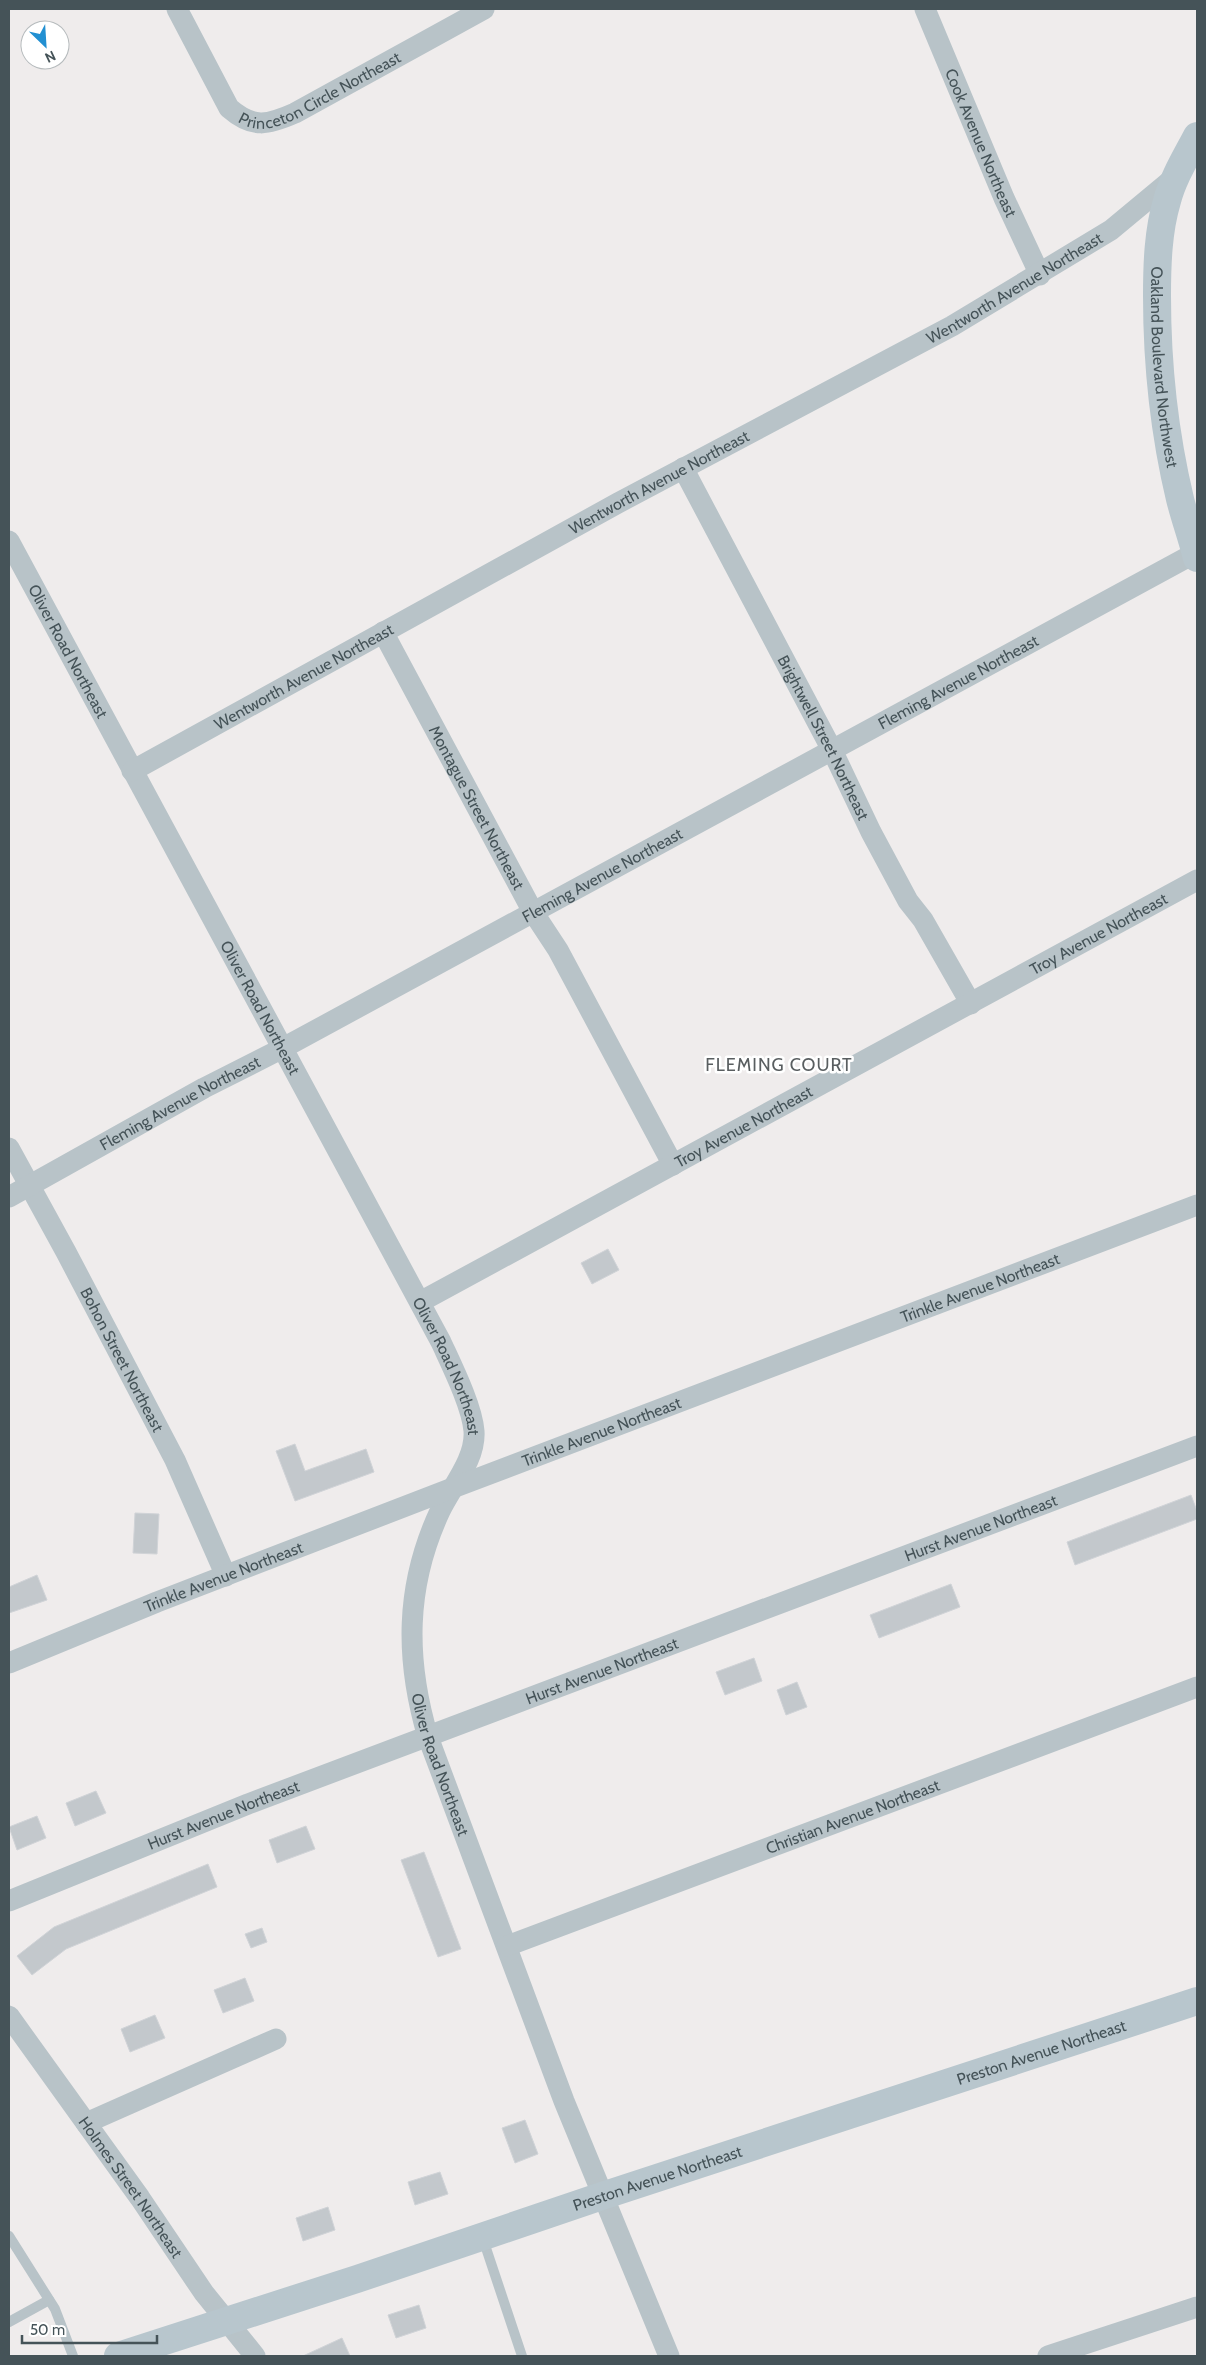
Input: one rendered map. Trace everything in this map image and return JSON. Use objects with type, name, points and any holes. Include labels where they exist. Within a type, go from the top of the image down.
[{"type":"street","name":"Princeton Circle Northeast","points":[[177,9],[229,108],[241,118],[253,123],[265,123],[296,113],[484,9]]},
{"type":"street","name":"Cook Avenue Northeast","points":[[924,9],[1004,198],[1040,275]]},
{"type":"street","name":"Oakland Boulevard Northwest","points":[[1196,143],[1176,176],[1166,202],[1162,223],[1157,277],[1157,348],[1160,386],[1171,456],[1180,500],[1197,554]]},
{"type":"street","name":"Wentworth Avenue Northeast","points":[[132,771],[683,468],[952,326],[1040,275],[1111,230],[1176,176]]},
{"type":"street","name":"Brightwell Street Northeast","points":[[683,468],[832,750],[871,832],[908,901],[923,920],[971,1004]]},
{"type":"street","name":"Oliver Road Northeast","points":[[9,541],[420,1302],[456,1375],[474,1431],[470,1455],[450,1490],[432,1530],[421,1565],[412,1611],[413,1670],[419,1707],[428,1737],[564,2101],[669,2356]]},
{"type":"street","name":"Fleming Avenue Northeast","points":[[9,1197],[204,1088],[283,1048],[1197,554]]},
{"type":"street","name":"Montague Street Northeast","points":[[384,632],[533,912],[558,950],[673,1165]]},
{"type":"street","name":"Troy Avenue Northeast","points":[[420,1302],[1197,880]]},
{"type":"street","name":"Bohon Street Northeast","points":[[9,1148],[175,1460],[226,1576]]},
{"type":"street","name":"Trinkle Avenue Northeast","points":[[9,1663],[226,1576],[1197,1205]]},
{"type":"street","name":"Hurst Avenue Northeast","points":[[9,1901],[248,1804],[1197,1446]]},
{"type":"street","name":"Christian Avenue Northeast","points":[[507,1946],[1197,1687]]},
{"type":"street","name":"Preston Avenue Northeast","points":[[118,2356],[357,2279],[602,2196],[1197,2001]]},
{"type":"street","name":"Holmes Street Northeast","points":[[9,2016],[204,2293],[255,2356]]},
{"type":"street","points":[[86,2123],[276,2039]]},
{"type":"street","points":[[1048,2356],[1197,2307]]},
{"type":"lane","points":[[9,2236],[50,2300],[73,2356]]},
{"type":"lane","points":[[482,2236],[522,2356]]},
{"type":"lane","points":[[9,2322],[50,2300]]},
{"type":"building","points":[[608,1249],[619,1270],[592,1284],[581,1263]]},
{"type":"building","points":[[295,1444],[305,1471],[366,1449],[374,1472],[295,1501],[276,1451]]},
{"type":"building","points":[[1191,1495],[1197,1511],[1197,1519],[1075,1565],[1067,1542]]},
{"type":"building","points":[[135,1513],[159,1514],[157,1554],[133,1553]]},
{"type":"building","points":[[37,1575],[47,1600],[9,1613],[9,1587]]},
{"type":"building","points":[[951,1584],[960,1607],[879,1638],[870,1615]]},
{"type":"building","points":[[754,1658],[762,1681],[725,1695],[716,1672]]},
{"type":"building","points":[[797,1682],[807,1707],[786,1715],[777,1690]]},
{"type":"building","points":[[96,1791],[106,1813],[75,1826],[66,1803]]},
{"type":"building","points":[[37,1816],[46,1838],[17,1850],[9,1827]]},
{"type":"building","points":[[306,1826],[315,1849],[277,1863],[269,1840]]},
{"type":"building","points":[[424,1852],[461,1949],[438,1957],[401,1860]]},
{"type":"building","points":[[208,1864],[217,1887],[66,1949],[32,1975],[17,1956],[54,1927]]},
{"type":"building","points":[[262,1928],[267,1942],[251,1948],[245,1934]]},
{"type":"building","points":[[245,1978],[254,2001],[223,2013],[214,1990]]},
{"type":"building","points":[[155,2015],[165,2038],[130,2052],[121,2029]]},
{"type":"building","points":[[525,2120],[538,2154],[515,2163],[502,2128]]},
{"type":"building","points":[[440,2172],[448,2194],[415,2205],[408,2182]]},
{"type":"building","points":[[328,2207],[335,2230],[303,2241],[296,2218]]},
{"type":"building","points":[[419,2305],[426,2328],[396,2338],[388,2315]]},
{"type":"building","points":[[342,2338],[350,2356],[303,2356]]},
{"type":"district","name":"FLEMING COURT","points":[[779,1065]]}]
